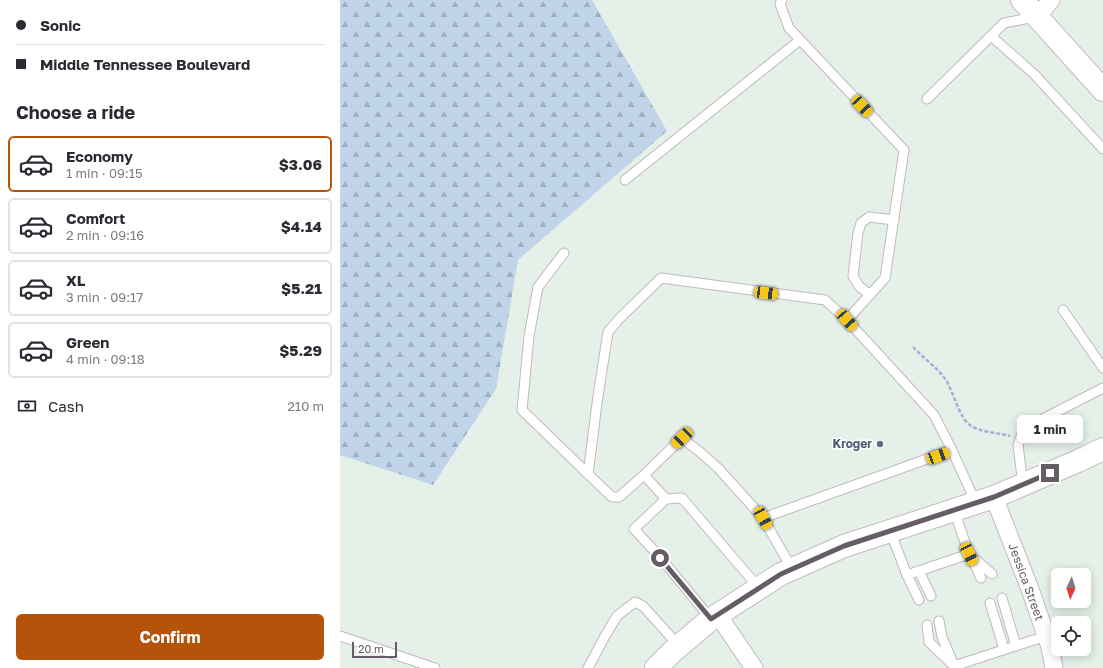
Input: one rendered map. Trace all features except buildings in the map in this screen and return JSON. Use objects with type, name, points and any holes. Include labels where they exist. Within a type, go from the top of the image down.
[{"type":"main road","points":[[1022,0],[1103,90]]},
{"type":"main road","points":[[656,668],[679,646],[715,617],[781,574],[844,546],[985,500],[1078,462],[1103,449]]},
{"type":"street","points":[[1037,17],[1050,0]]},
{"type":"street","name":"Jessica Street","points":[[985,500],[1030,589],[1050,647],[1054,668]]},
{"type":"street","points":[[715,617],[754,668]]},
{"type":"lane","points":[[782,0],[780,4],[789,28],[904,150],[885,278],[847,320]]},
{"type":"lane","points":[[927,99],[1004,23],[1037,17]]},
{"type":"lane","points":[[991,36],[1034,74],[1103,149]]},
{"type":"lane","points":[[625,180],[800,40]]},
{"type":"lane","points":[[870,295],[859,286],[853,276],[858,233],[861,223],[870,218],[894,220]]},
{"type":"lane","points":[[564,253],[538,287],[529,336],[522,410],[612,497],[619,497],[682,438],[719,469],[763,518],[792,569]]},
{"type":"lane","points":[[588,474],[608,332],[619,319],[661,278],[825,300],[847,320],[934,415],[952,450],[985,500]]},
{"type":"lane","points":[[1063,310],[1103,368]]},
{"type":"lane","points":[[1022,485],[1018,445],[1023,431],[1035,423],[1103,388]]},
{"type":"lane","points":[[763,518],[952,450]]},
{"type":"lane","points":[[644,475],[666,499]]},
{"type":"lane","points":[[715,617],[634,530],[666,499],[682,498],[759,588]]},
{"type":"lane","points":[[954,510],[969,554],[981,578]]},
{"type":"lane","points":[[890,531],[907,575],[919,600]]},
{"type":"lane","points":[[907,575],[969,554]]},
{"type":"lane","points":[[969,554],[992,574]]},
{"type":"lane","points":[[919,571],[931,596]]},
{"type":"lane","points":[[1002,598],[1016,646]]},
{"type":"lane","points":[[588,668],[617,616],[635,602],[643,606],[679,646]]},
{"type":"lane","points":[[990,603],[1004,650]]},
{"type":"lane","points":[[939,621],[942,638],[954,666]]},
{"type":"lane","points":[[927,625],[929,642],[954,666]]},
{"type":"lane","points":[[340,636],[435,668]]},
{"type":"lane","points":[[954,666],[1046,636]]},
{"type":"path","points":[[912,347],[937,369],[946,380],[965,420],[970,426],[1021,438]]},
{"type":"green space","points":[[340,0],[592,0],[667,131],[518,260],[496,389],[433,485],[340,455]]},
{"type":"place","name":"Kroger","points":[[880,444]]},
{"type":"route","points":[[660,558],[711,619],[781,574],[844,546],[994,497],[1050,473]]}]
